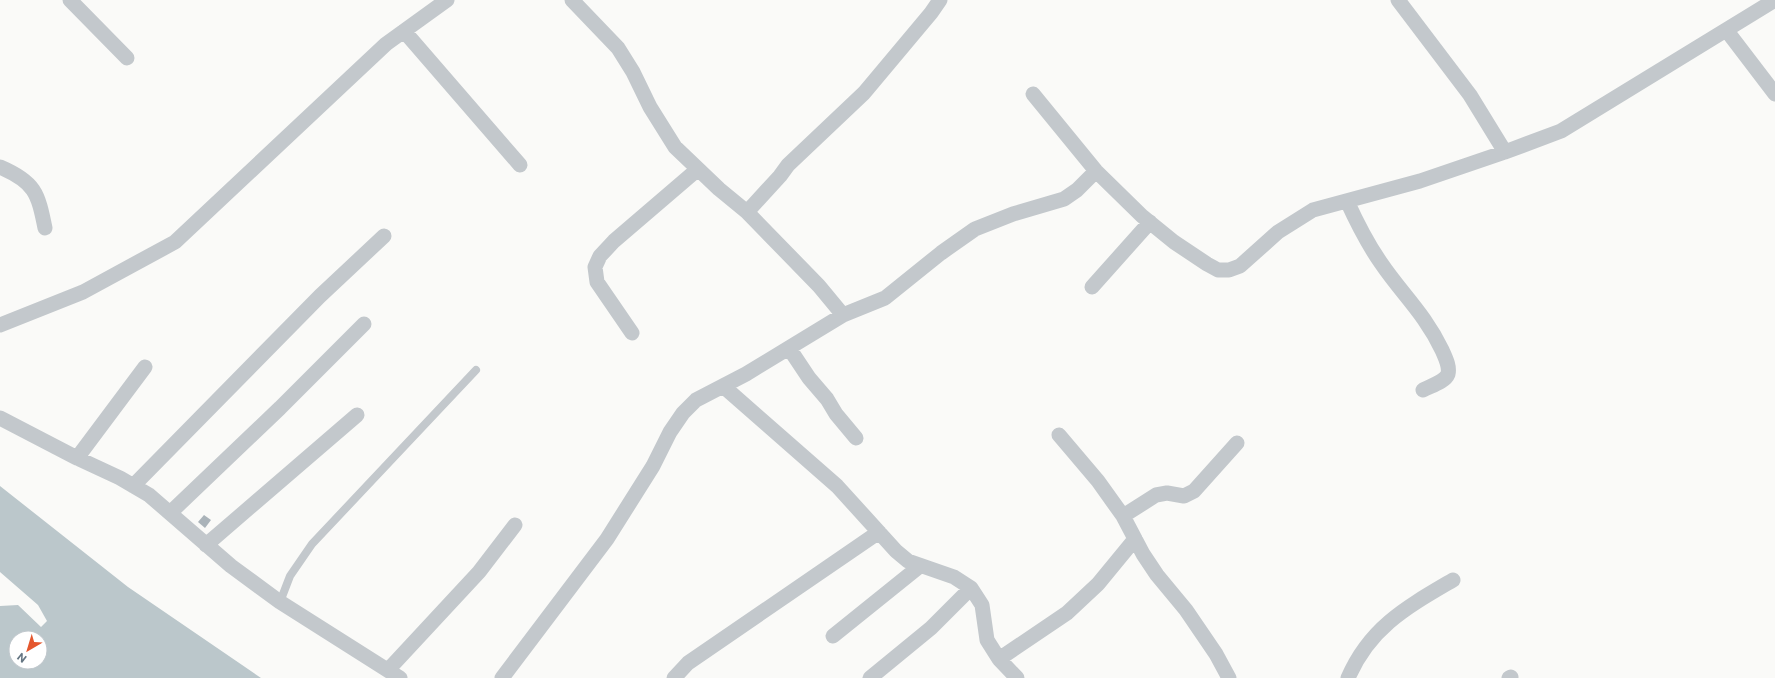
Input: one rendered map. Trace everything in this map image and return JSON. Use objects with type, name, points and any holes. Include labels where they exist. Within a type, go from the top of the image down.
[{"type":"street","points":[[70,0],[127,58]]},
{"type":"street","points":[[0,325],[83,292],[175,242],[386,44],[447,0]]},
{"type":"street","points":[[572,0],[618,48],[633,72],[650,107],[675,147],[747,212],[819,286],[843,315]]},
{"type":"street","points":[[747,212],[780,176],[788,164],[864,93],[931,13],[940,0]]},
{"type":"street","points":[[1398,0],[1470,95],[1505,152]]},
{"type":"street","points":[[1033,94],[1096,171],[1150,222],[1174,242],[1207,264],[1218,270],[1229,270],[1240,266],[1278,232],[1313,210],[1420,181],[1561,131],[1727,31],[1775,0]]},
{"type":"street","points":[[404,31],[520,165]]},
{"type":"street","points":[[1727,31],[1775,94]]},
{"type":"street","points":[[0,168],[18,175],[32,188],[40,202],[45,228]]},
{"type":"street","points":[[632,333],[597,282],[596,267],[600,256],[698,169]]},
{"type":"street","points":[[502,678],[607,539],[653,466],[670,432],[683,413],[696,400],[789,348],[843,315],[885,298],[941,253],[975,229],[1013,214],[1064,199],[1077,190],[1096,171]]},
{"type":"street","points":[[1347,201],[1368,244],[1422,314],[1446,359],[1448,374],[1444,379],[1423,390]]},
{"type":"street","points":[[1092,287],[1150,222]]},
{"type":"street","points":[[133,486],[320,296],[384,236]]},
{"type":"street","points":[[170,513],[280,408],[364,324]]},
{"type":"street","points":[[789,348],[809,378],[827,399],[836,414],[856,438]]},
{"type":"street","points":[[77,458],[145,367]]},
{"type":"street","points":[[723,386],[837,486],[896,551],[908,561],[954,577],[971,588],[982,605],[987,640],[999,659],[1017,678]]},
{"type":"street","points":[[206,545],[357,415]]},
{"type":"street","points":[[0,418],[77,458],[120,478],[149,495],[231,566],[280,602],[394,674],[498,550],[515,525]]},
{"type":"street","points":[[1059,435],[1098,481],[1123,516],[1143,554],[1157,575],[1186,610],[1216,654],[1229,678]]},
{"type":"street","points":[[1123,516],[1156,495],[1167,493],[1184,496],[1194,491],[1237,443]]},
{"type":"street","points":[[674,678],[688,664],[879,532]]},
{"type":"street","points":[[999,659],[1067,613],[1098,584],[1135,539]]},
{"type":"street","points":[[833,636],[920,566]]},
{"type":"street","points":[[1348,678],[1354,665],[1374,634],[1399,614],[1453,580]]},
{"type":"street","points":[[870,678],[931,628],[971,588]]},
{"type":"lane","points":[[280,602],[290,576],[312,544],[476,370]]},
{"type":"shaded area","points":[[0,486],[128,587],[261,678],[0,678],[0,606],[18,605],[41,627],[47,621],[38,605],[0,572]]},
{"type":"building","points":[[204,515],[211,520],[205,528],[198,522]]}]
